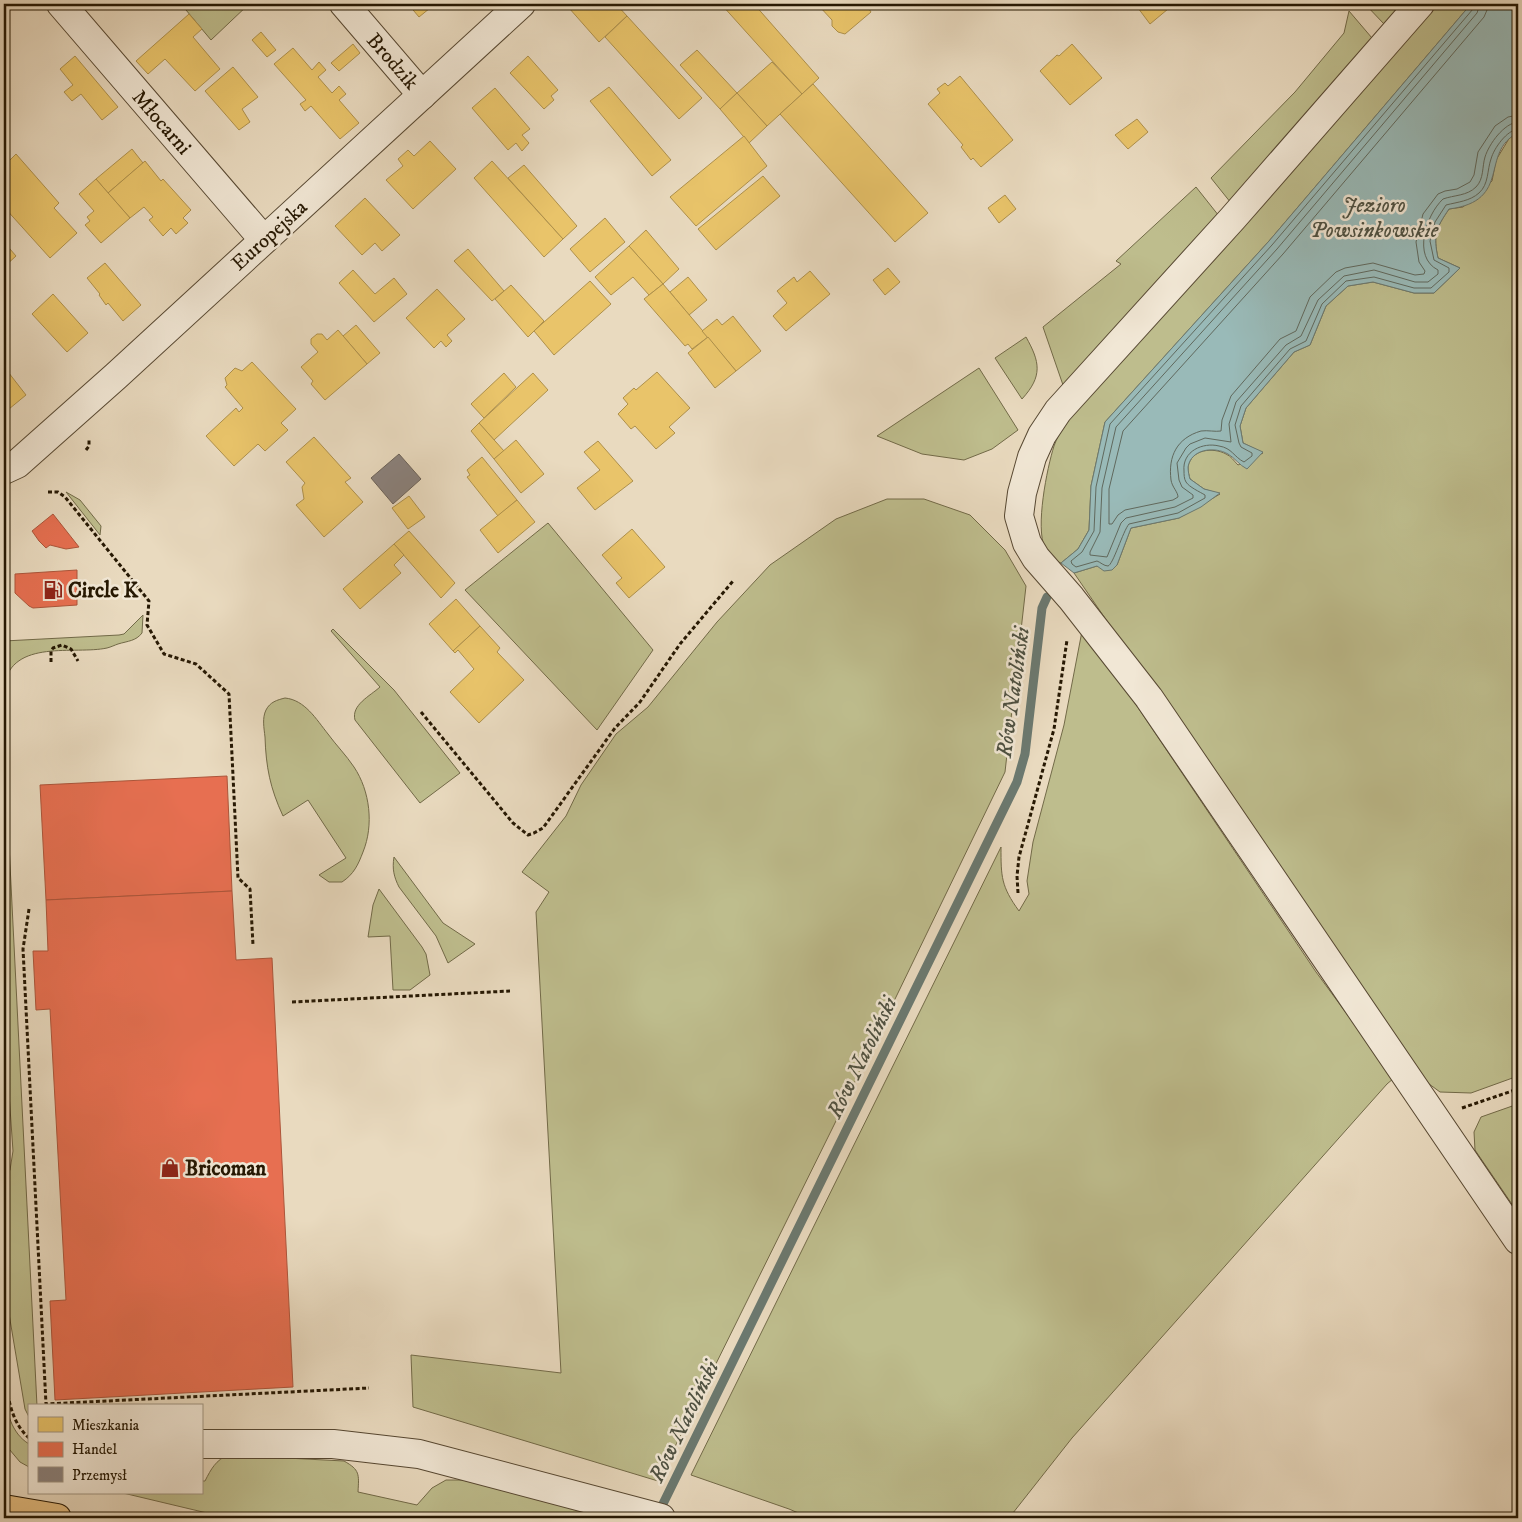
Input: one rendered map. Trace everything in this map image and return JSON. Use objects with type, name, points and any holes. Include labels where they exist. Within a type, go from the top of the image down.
[{"type":"highway","points":[[4,1509],[57,1518]]},
{"type":"street","name":"Młocarni","points":[[61,4],[263,239]]},
{"type":"street","name":"Brodzik","points":[[344,4],[422,94]]},
{"type":"street","name":"Europejska","points":[[4,488],[10,467],[116,376],[520,4]]},
{"type":"street","points":[[1420,4],[1233,218],[1058,411],[1042,434],[1032,457],[1022,493],[1019,516],[1027,543],[1036,558],[1077,606],[1149,698],[1518,1240]]},
{"type":"street","points":[[202,1444],[334,1444],[419,1454],[661,1518]]},
{"type":"path","points":[[48,492],[58,492],[65,497],[149,601],[147,625],[164,654],[196,664],[230,694],[238,878],[250,889],[252,945]]},
{"type":"path","points":[[421,712],[513,823],[528,835],[534,833],[543,828],[615,728],[640,702],[680,644],[733,581]]},
{"type":"path","points":[[1018,893],[1019,858],[1054,729],[1066,643],[1077,606]]},
{"type":"path","points":[[51,662],[51,651],[53,648],[62,645],[71,649],[78,661]]},
{"type":"path","points":[[29,909],[23,949],[45,1404]]},
{"type":"path","points":[[292,1002],[510,991]]},
{"type":"path","points":[[4,1081],[8,1167],[4,1173]]},
{"type":"path","points":[[1436,1117],[1518,1089]]},
{"type":"path","points":[[4,1369],[12,1413],[16,1423],[28,1437]]},
{"type":"path","points":[[64,1404],[369,1388]]},
{"type":"shaded area","points":[[181,4],[249,4],[211,40]]},
{"type":"shaded area","points":[[1365,4],[1401,4],[1384,24]]},
{"type":"shaded area","points":[[1433,4],[1471,4],[1269,241],[1105,422],[1091,486],[1089,530],[1078,549],[1061,563],[1053,559],[1046,551],[1042,539],[1041,527],[1045,483],[1056,440],[1081,400]]},
{"type":"shaded area","points":[[1349,11],[1372,38],[1231,203],[1211,178],[1295,92],[1344,33]]},
{"type":"shaded area","points":[[1518,133],[1518,1076],[1471,1093],[1440,1092],[1421,1078],[1074,573],[1097,566],[1117,565],[1131,528],[1179,518],[1220,494],[1204,489],[1190,479],[1188,467],[1193,456],[1209,450],[1221,452],[1229,456],[1238,465],[1263,453],[1243,443],[1240,426],[1246,408],[1294,352],[1310,345],[1326,306],[1348,286],[1373,282],[1414,293],[1434,293],[1460,268],[1438,258],[1436,237],[1438,227],[1449,209],[1463,207],[1492,181],[1496,160],[1510,137]]},
{"type":"shaded area","points":[[1196,187],[1219,216],[1063,385],[1043,327],[1121,264],[1116,261]]},
{"type":"shaded area","points":[[1026,337],[1034,354],[1037,369],[1029,391],[1022,399],[995,358]]},
{"type":"shaded area","points":[[979,368],[1018,430],[992,449],[964,460],[922,454],[877,436]]},
{"type":"shaded area","points":[[66,492],[80,500],[101,526],[100,535]]},
{"type":"shaded area","points":[[887,499],[924,499],[970,515],[1005,550],[1026,586],[1005,772],[834,1125],[658,1481],[413,1407],[411,1355],[561,1373],[536,912],[549,892],[522,872],[566,816],[581,785],[616,734],[648,707],[717,622],[770,565],[836,519]]},
{"type":"shaded area","points":[[548,523],[653,650],[597,730],[465,590]]},
{"type":"shaded area","points":[[143,615],[142,633],[140,636],[107,648],[62,650],[32,655],[19,661],[9,671],[4,686],[4,641],[119,635],[124,634]]},
{"type":"shaded area","points":[[1083,626],[1316,972],[1394,1078],[1072,1438],[1009,1518],[810,1518],[691,1475],[1001,847],[1003,881],[1005,888],[1019,911],[1029,894],[1027,881],[1033,842],[1064,725]]},
{"type":"shaded area","points":[[333,629],[394,690],[460,773],[420,803],[355,720],[356,710],[359,705],[380,687],[331,631]]},
{"type":"shaded area","points":[[285,698],[298,702],[314,717],[351,763],[364,787],[369,808],[366,842],[355,869],[342,882],[329,882],[319,875],[346,858],[308,800],[283,816],[272,787],[266,758],[264,716],[272,703]]},
{"type":"shaded area","points":[[4,744],[37,1404],[28,1404],[28,1415],[25,1409],[4,1284],[4,1180],[10,1170],[13,1151],[4,1022]]},
{"type":"shaded area","points":[[394,857],[443,923],[475,944],[448,963],[436,936],[399,887],[394,873]]},
{"type":"shaded area","points":[[379,889],[426,954],[430,975],[410,990],[393,990],[390,936],[368,937],[373,905]]},
{"type":"shaded area","points":[[1518,1104],[1518,1213],[1475,1150],[1474,1132],[1481,1117]]},
{"type":"shaded area","points":[[4,1393],[11,1422],[18,1434],[28,1443],[28,1466],[20,1462],[4,1443]]},
{"type":"shaded area","points":[[228,1455],[344,1461],[356,1470],[358,1492],[417,1505],[432,1488],[446,1480],[462,1480],[617,1518],[228,1518],[127,1494],[202,1494],[202,1481],[205,1481],[214,1465]]},
{"type":"water","name":"Jezioro Powsinkowskie","points":[[1471,4],[1518,4],[1518,133],[1506,141],[1500,152],[1489,186],[1481,196],[1469,204],[1449,209],[1438,227],[1436,243],[1438,258],[1460,268],[1434,293],[1414,293],[1373,282],[1348,286],[1326,306],[1310,345],[1294,352],[1246,408],[1240,426],[1243,443],[1263,452],[1247,469],[1230,456],[1216,450],[1198,453],[1190,461],[1188,467],[1190,479],[1204,489],[1220,493],[1201,507],[1179,518],[1131,528],[1117,565],[1112,570],[1104,571],[1097,566],[1074,573],[1061,563],[1078,549],[1089,530],[1091,486],[1105,422],[1269,241]]},
{"type":"building: Mieszkania","points":[[408,4],[435,4],[419,17]]},
{"type":"building: Mieszkania","points":[[574,4],[616,4],[627,16],[599,42],[569,8]]},
{"type":"building: Mieszkania","points":[[721,4],[754,4],[819,78],[802,94]]},
{"type":"building: Mieszkania","points":[[822,4],[875,4],[869,9],[871,12],[845,34],[838,32],[832,26],[832,20],[819,6]]},
{"type":"building: Mieszkania","points":[[1135,4],[1174,4],[1150,24]]},
{"type":"building: Mieszkania","points":[[189,14],[202,29],[193,37],[220,69],[195,91],[165,59],[148,74],[136,61]]},
{"type":"building: Mieszkania","points":[[627,16],[702,98],[679,119],[605,37]]},
{"type":"building: Mieszkania","points":[[261,32],[276,50],[267,57],[252,40]]},
{"type":"building: Mieszkania","points":[[353,44],[360,53],[339,71],[331,63]]},
{"type":"building: Mieszkania","points":[[1072,44],[1102,78],[1070,105],[1040,71]]},
{"type":"building: Mieszkania","points":[[293,48],[312,70],[319,62],[326,70],[318,77],[332,93],[339,86],[346,94],[339,100],[359,123],[340,139],[311,106],[305,111],[300,104],[306,100],[274,64]]},
{"type":"building: Mieszkania","points":[[697,50],[737,93],[720,109],[680,65]]},
{"type":"building: Mieszkania","points":[[75,56],[118,107],[102,120],[81,94],[72,101],[64,92],[73,85],[60,69]]},
{"type":"building: Mieszkania","points":[[528,56],[558,90],[551,96],[554,100],[544,109],[510,73]]},
{"type":"building: Mieszkania","points":[[772,62],[802,94],[767,126],[737,93]]},
{"type":"building: Mieszkania","points":[[233,67],[258,97],[242,109],[250,122],[239,130],[205,91]]},
{"type":"building: Mieszkania","points":[[960,76],[1013,140],[981,167],[973,158],[971,160],[961,147],[963,145],[928,104],[940,93],[937,89],[945,83],[948,86]]},
{"type":"building: Mieszkania","points":[[813,84],[928,213],[895,242],[780,114]]},
{"type":"building: Mieszkania","points":[[609,87],[671,160],[652,176],[590,101]]},
{"type":"building: Mieszkania","points":[[495,88],[530,129],[522,135],[529,143],[522,151],[516,143],[508,150],[472,108]]},
{"type":"building: Mieszkania","points":[[737,93],[767,126],[749,143],[720,109]]},
{"type":"building: Mieszkania","points":[[1137,119],[1148,132],[1128,149],[1115,135]]},
{"type":"building: Mieszkania","points":[[744,136],[767,166],[696,226],[670,197]]},
{"type":"building: Mieszkania","points":[[430,141],[456,169],[413,209],[386,180],[403,166],[398,159],[408,150],[414,156]]},
{"type":"building: Mieszkania","points":[[132,149],[143,163],[108,193],[96,179]]},
{"type":"building: Mieszkania","points":[[16,154],[59,203],[54,208],[77,233],[50,258],[4,207],[4,166]]},
{"type":"building: Mieszkania","points":[[145,161],[161,181],[163,179],[191,210],[183,218],[188,223],[176,234],[171,228],[163,236],[149,220],[153,217],[144,207],[130,218],[108,193]]},
{"type":"building: Mieszkania","points":[[492,161],[563,239],[544,257],[474,178]]},
{"type":"building: Mieszkania","points":[[524,165],[577,226],[563,239],[508,178]]},
{"type":"building: Mieszkania","points":[[763,176],[780,196],[716,250],[698,229]]},
{"type":"building: Mieszkania","points":[[96,179],[130,218],[101,243],[85,225],[90,221],[87,217],[94,211],[79,194]]},
{"type":"building: Mieszkania","points":[[1005,195],[1016,209],[999,223],[988,208]]},
{"type":"building: Mieszkania","points":[[365,198],[400,235],[382,251],[375,243],[362,255],[335,226]]},
{"type":"building: Mieszkania","points":[[605,218],[625,242],[590,272],[570,249]]},
{"type":"building: Mieszkania","points":[[646,230],[679,269],[663,284],[629,246]]},
{"type":"building: Mieszkania","points":[[4,242],[16,256],[4,267]]},
{"type":"building: Mieszkania","points":[[629,246],[663,284],[649,295],[633,277],[611,295],[595,277]]},
{"type":"building: Mieszkania","points":[[468,249],[504,291],[492,301],[454,261]]},
{"type":"building: Mieszkania","points":[[105,263],[141,305],[123,321],[108,303],[106,305],[87,278]]},
{"type":"building: Mieszkania","points":[[888,268],[900,282],[885,295],[873,280]]},
{"type":"building: Mieszkania","points":[[353,270],[375,294],[394,278],[407,294],[374,322],[339,283]]},
{"type":"building: Mieszkania","points":[[810,271],[830,294],[786,331],[773,316],[787,303],[777,291],[794,277],[797,282]]},
{"type":"building: Mieszkania","points":[[688,277],[707,300],[689,315],[670,292]]},
{"type":"building: Mieszkania","points":[[590,281],[611,304],[554,355],[534,331]]},
{"type":"building: Mieszkania","points":[[663,284],[708,337],[692,349],[688,344],[685,346],[644,299]]},
{"type":"building: Mieszkania","points":[[511,285],[544,321],[528,337],[495,299]]},
{"type":"building: Mieszkania","points":[[437,289],[465,319],[447,335],[452,341],[446,347],[441,341],[434,348],[406,318]]},
{"type":"building: Mieszkania","points":[[53,294],[88,333],[67,352],[32,314]]},
{"type":"building: Mieszkania","points":[[733,316],[761,351],[736,371],[702,331],[717,319],[722,325]]},
{"type":"building: Mieszkania","points":[[356,325],[380,353],[367,364],[343,336]]},
{"type":"building: Mieszkania","points":[[338,330],[367,364],[325,400],[311,384],[313,381],[301,367],[318,352],[311,344],[311,339],[317,334],[322,334],[327,340]]},
{"type":"building: Mieszkania","points":[[708,337],[736,371],[715,388],[688,353]]},
{"type":"building: Mieszkania","points":[[252,362],[296,409],[281,423],[288,430],[265,451],[258,444],[234,466],[206,436],[236,408],[239,412],[243,408],[225,387],[227,385],[225,378],[235,368],[242,371]]},
{"type":"building: Mieszkania","points":[[5,368],[26,395],[9,409],[4,403]]},
{"type":"building: Mieszkania","points":[[657,372],[690,408],[669,427],[675,433],[656,449],[635,426],[631,429],[618,414],[628,404],[623,398],[634,388],[636,390]]},
{"type":"building: Mieszkania","points":[[504,373],[516,387],[484,418],[471,404]]},
{"type":"building: Mieszkania","points":[[533,373],[548,390],[494,440],[479,423]]},
{"type":"building: Mieszkania","points":[[479,423],[504,451],[494,459],[471,431]]},
{"type":"building: Mieszkania","points":[[314,437],[351,478],[345,482],[363,502],[324,537],[296,505],[304,499],[302,487],[305,483],[286,462]]},
{"type":"building: Mieszkania","points":[[516,440],[544,474],[521,493],[494,459]]},
{"type":"building: Mieszkania","points":[[598,441],[633,481],[595,510],[577,488],[600,470],[584,452]]},
{"type":"building: Mieszkania","points":[[482,457],[517,500],[498,516],[467,477],[470,475],[467,470]]},
{"type":"building: Mieszkania","points":[[409,496],[425,517],[408,529],[392,508]]},
{"type":"building: Mieszkania","points":[[517,500],[535,522],[498,553],[480,530]]},
{"type":"building: Mieszkania","points":[[632,529],[665,567],[629,598],[616,583],[622,578],[602,555]]},
{"type":"building: Mieszkania","points":[[409,531],[455,583],[441,598],[394,544]]},
{"type":"building: Mieszkania","points":[[394,544],[404,555],[394,565],[401,573],[360,609],[343,589]]},
{"type":"building: Mieszkania","points":[[456,599],[480,626],[453,651],[429,624]]},
{"type":"building: Mieszkania","points":[[480,626],[500,648],[497,652],[524,680],[479,723],[450,692],[474,669],[458,650],[455,653],[453,651]]},
{"type":"building: Handel","points":[[53,514],[79,547],[66,549],[50,545],[46,548],[39,541],[32,531]]},
{"type":"building: Handel","points":[[77,570],[77,605],[33,608],[15,593],[15,574]]},
{"type":"building: Handel","points":[[227,776],[232,891],[46,900],[40,785]]},
{"type":"building: Handel","name":"Bricoman","points":[[232,891],[236,960],[272,958],[293,1387],[55,1400],[50,1301],[66,1300],[50,1009],[36,1010],[33,951],[48,951],[46,900]]},
{"type":"building: Przemysł","points":[[399,454],[421,479],[393,504],[371,478]]},
{"type":"waterway","name":"Rów Natoliński","points":[[658,1514],[1017,782],[1025,754],[1042,608],[1047,597]]},
{"type":"place","name":"Circle K","points":[[53,590]]},
{"type":"place","name":"Bricoman","points":[[170,1168]]}]
